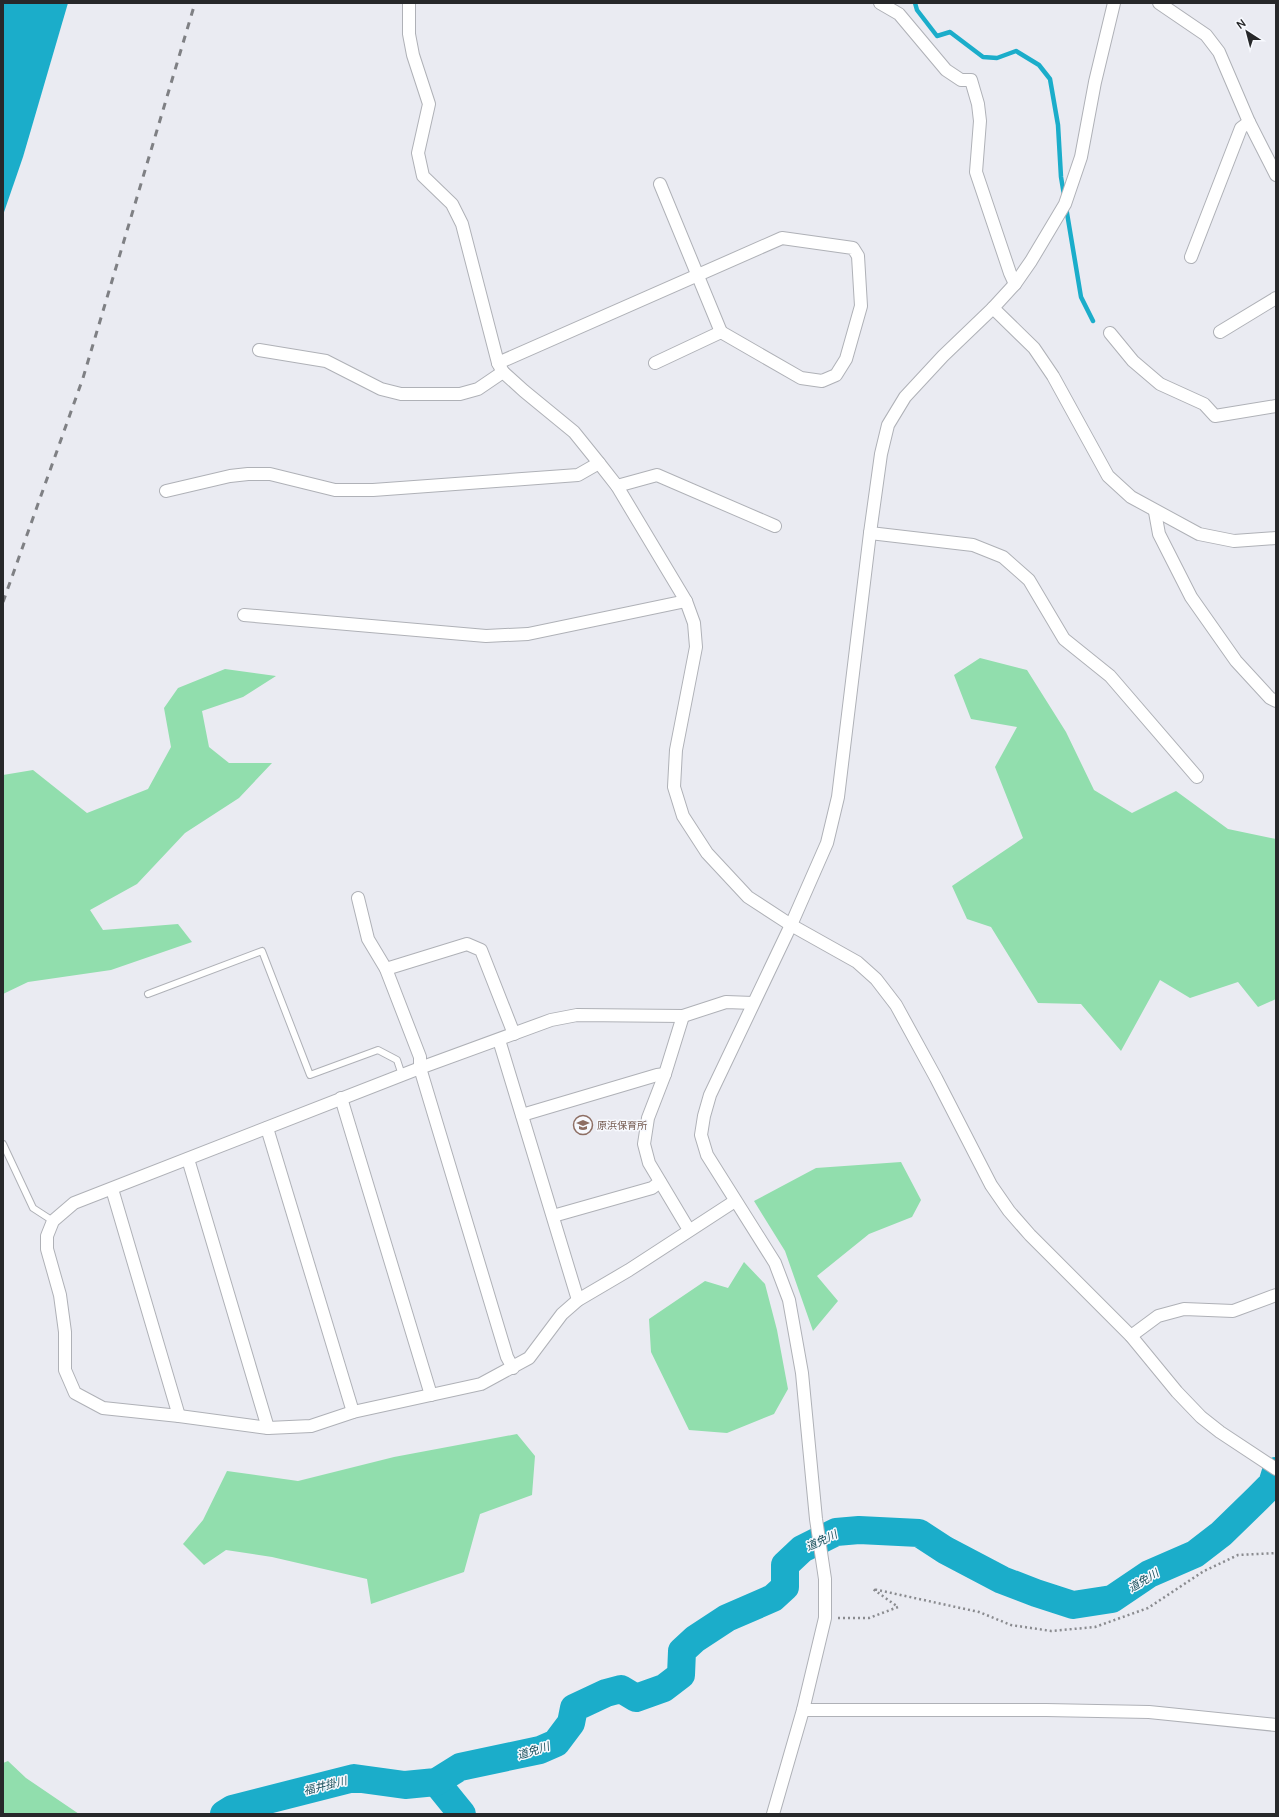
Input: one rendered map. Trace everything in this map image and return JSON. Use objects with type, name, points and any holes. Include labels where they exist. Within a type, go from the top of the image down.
[{"type":"street","points":[[409,3],[409,34],[413,56],[430,104],[418,153],[423,176],[452,204],[462,224],[500,367],[524,391],[574,432],[617,486],[686,601],[694,623],[696,647],[676,750],[674,786],[683,816],[708,853],[748,897],[791,925],[857,962],[876,979],[896,1005],[936,1078],[991,1185],[1009,1211],[1030,1235],[1131,1336],[1177,1392],[1201,1417],[1220,1432],[1276,1470]]},
{"type":"street","points":[[880,3],[899,14],[946,70],[961,80],[971,80],[978,104],[980,121],[976,172],[1015,284]]},
{"type":"street","points":[[773,1814],[803,1710],[825,1618],[825,1579],[816,1519],[802,1373],[789,1300],[775,1263],[735,1202],[707,1155],[701,1135],[704,1116],[710,1095],[791,925],[827,843],[838,797],[870,533],[881,454],[888,425],[905,397],[943,356],[993,308],[1015,284],[1032,261],[1064,204],[1081,157],[1114,3]]},
{"type":"street","points":[[1158,3],[1206,35],[1219,52],[1249,122],[1276,175]]},
{"type":"street","points":[[1191,257],[1241,128],[1249,122]]},
{"type":"street","points":[[259,350],[326,361],[381,389],[401,394],[460,394],[478,388],[500,367],[698,275],[782,238],[853,248],[858,256],[861,306],[846,359],[836,374],[822,381],[801,378],[721,332],[698,275],[660,184]]},
{"type":"street","points":[[1220,332],[1276,298]]},
{"type":"street","points":[[993,308],[1034,348],[1053,376],[1108,476],[1131,497],[1155,512],[1199,534],[1234,541],[1276,538]]},
{"type":"street","points":[[655,363],[721,332]]},
{"type":"street","points":[[1110,333],[1133,361],[1160,384],[1204,404],[1215,416],[1276,406]]},
{"type":"street","points":[[166,491],[230,476],[248,474],[270,474],[335,490],[373,490],[578,475],[599,463]]},
{"type":"street","points":[[617,486],[657,475],[775,526]]},
{"type":"street","points":[[1155,512],[1159,534],[1192,597],[1236,661],[1270,698],[1276,702]]},
{"type":"street","points":[[870,533],[973,545],[1003,557],[1029,580],[1064,639],[1110,676],[1197,776]]},
{"type":"street","points":[[244,615],[493,636],[528,634],[686,601]]},
{"type":"street","points":[[358,898],[368,939],[386,969],[420,1057],[420,1068],[507,1357],[513,1368]]},
{"type":"street","points":[[386,969],[467,944],[480,950],[514,1034]]},
{"type":"street","points":[[735,1202],[689,1230],[629,1270],[578,1300],[562,1314],[529,1358],[481,1384],[353,1412],[311,1426],[268,1428],[179,1416],[103,1408],[75,1393],[65,1370],[65,1332],[60,1294],[47,1249],[47,1236],[53,1221],[74,1203],[341,1098],[551,1020],[577,1015],[683,1016],[726,1002],[753,1003]]},
{"type":"street","points":[[683,1016],[665,1074],[648,1118],[644,1144],[649,1163],[689,1230]]},
{"type":"street","points":[[499,1040],[578,1300]]},
{"type":"street","points":[[522,1115],[657,1075],[665,1074]]},
{"type":"street","points":[[341,1098],[431,1395]]},
{"type":"street","points":[[267,1128],[353,1412]]},
{"type":"street","points":[[188,1159],[268,1428]]},
{"type":"street","points":[[553,1216],[652,1188],[660,1182]]},
{"type":"street","points":[[112,1189],[179,1416]]},
{"type":"street","points":[[1131,1336],[1158,1316],[1184,1309],[1233,1311],[1276,1295]]},
{"type":"street","points":[[803,1710],[1149,1712],[1276,1725]]},
{"type":"lane","points":[[148,994],[262,951],[310,1075],[378,1050],[397,1060],[402,1075]]},
{"type":"lane","points":[[3,1144],[33,1208],[53,1221]]},
{"type":"path","points":[[825,1618],[870,1618],[898,1607],[873,1589],[979,1612],[1011,1625],[1051,1631],[1095,1627],[1148,1608],[1204,1571],[1238,1555],[1276,1553]]},
{"type":"green space","points":[[980,658],[1027,670],[1066,732],[1094,790],[1132,813],[1176,791],[1228,829],[1276,839],[1276,999],[1258,1007],[1238,982],[1190,998],[1160,980],[1121,1051],[1081,1004],[1038,1003],[991,927],[967,919],[952,886],[1023,838],[995,767],[1017,727],[971,719],[954,675]]},
{"type":"green space","points":[[225,669],[276,676],[243,697],[202,711],[209,747],[229,763],[272,763],[239,798],[185,833],[137,884],[90,910],[103,930],[178,924],[192,942],[111,970],[28,982],[3,994],[3,775],[33,770],[87,813],[148,789],[171,747],[164,708],[178,688]]},
{"type":"green space","points":[[901,1162],[921,1200],[912,1217],[869,1234],[817,1276],[838,1301],[813,1331],[785,1251],[754,1201],[816,1168]]},
{"type":"green space","points":[[744,1262],[765,1284],[777,1330],[788,1389],[774,1414],[727,1433],[689,1430],[651,1352],[649,1319],[705,1281],[728,1288]]},
{"type":"green space","points":[[517,1434],[535,1456],[532,1495],[480,1514],[464,1572],[371,1604],[367,1579],[272,1557],[226,1550],[204,1565],[183,1544],[203,1520],[227,1471],[298,1481],[394,1457]]},
{"type":"green space","points":[[8,1761],[26,1778],[79,1814],[3,1814],[3,1763]]},
{"type":"water","points":[[3,3],[68,3],[23,157],[3,215]]},
{"type":"waterway","points":[[915,3],[917,10],[937,36],[950,32],[983,57],[997,58],[1016,51],[1039,65],[1050,79],[1058,125],[1061,177],[1064,195]]},
{"type":"waterway","points":[[1066,207],[1081,297],[1093,321]]},
{"type":"waterway","name":"道免川","points":[[224,1814],[232,1809],[354,1778],[405,1785],[436,1782],[460,1767],[540,1750],[556,1743],[571,1723],[574,1708],[606,1693],[621,1689],[636,1698],[664,1688],[681,1675],[682,1651],[695,1639],[727,1618],[773,1598],[785,1587],[785,1565],[802,1549],[836,1532],[859,1530],[919,1533],[945,1550],[1002,1580],[1073,1605],[1112,1599],[1149,1574],[1195,1554],[1221,1534],[1272,1484],[1276,1471]]},
{"type":"waterway","name":"福井掛川","points":[[436,1782],[462,1814]]},
{"type":"railway","points":[[3,602],[83,378],[195,3]]},
{"type":"place","name":"原浜保育所","points":[[583,1125]]}]
